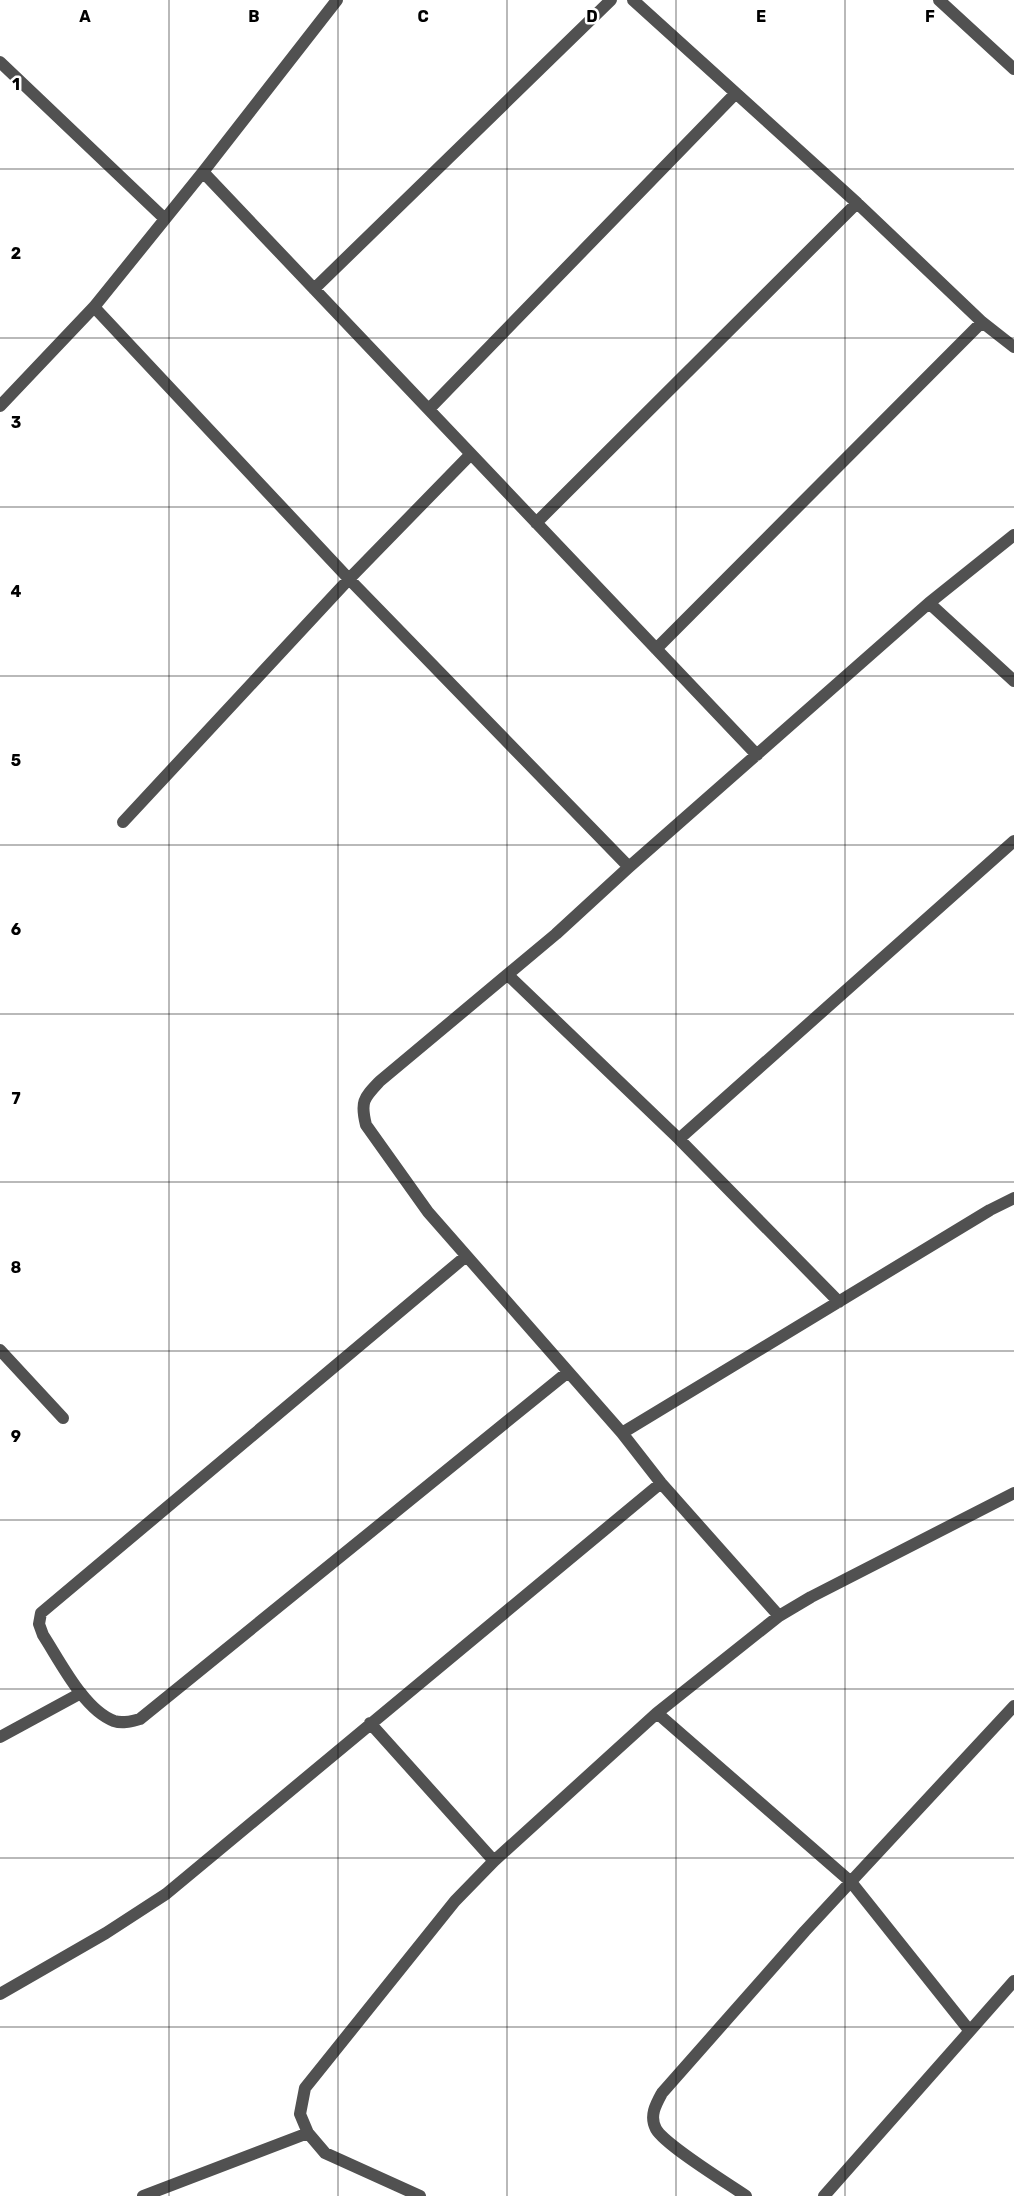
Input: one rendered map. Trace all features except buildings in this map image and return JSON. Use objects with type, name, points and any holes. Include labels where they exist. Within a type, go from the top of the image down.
[{"type":"street","points":[[0,406],[94,306],[203,172],[337,0]]},
{"type":"street","points":[[314,289],[611,0]]},
{"type":"street","points":[[633,0],[857,203],[982,322],[1014,347]]},
{"type":"street","points":[[939,0],[1014,69]]},
{"type":"street","points":[[0,62],[165,219]]},
{"type":"street","points":[[429,410],[736,93]]},
{"type":"street","points":[[203,172],[757,754]]},
{"type":"street","points":[[536,523],[857,203]]},
{"type":"street","points":[[94,306],[349,578],[629,867]]},
{"type":"street","points":[[656,649],[982,322]]},
{"type":"street","points":[[123,822],[349,578],[472,454]]},
{"type":"street","points":[[779,1616],[661,1483],[622,1433],[465,1257],[428,1212],[366,1125],[362,1109],[368,1094],[380,1081],[556,934],[629,867],[929,604],[1014,536]]},
{"type":"street","points":[[929,604],[1014,681]]},
{"type":"street","points":[[679,1139],[1014,842]]},
{"type":"street","points":[[508,975],[679,1139],[839,1302]]},
{"type":"street","points":[[622,1433],[982,1215],[1014,1198]]},
{"type":"street","points":[[465,1257],[41,1613],[39,1624],[43,1635],[81,1693],[100,1714],[115,1721],[128,1722],[140,1719],[568,1372]]},
{"type":"street","points":[[0,1350],[62,1418]]},
{"type":"street","points":[[0,1994],[106,1933],[166,1894],[661,1483]]},
{"type":"street","points":[[420,2196],[325,2153],[308,2133],[300,2114],[305,2088],[455,1901],[494,1861],[657,1713],[779,1616],[1014,1493]]},
{"type":"street","points":[[0,1737],[81,1693]]},
{"type":"street","points":[[746,2196],[668,2142],[655,2128],[653,2110],[662,2093],[850,1882],[1014,1706]]},
{"type":"street","points":[[657,1713],[850,1882],[969,2030]]},
{"type":"street","points":[[370,1723],[494,1861]]},
{"type":"street","points":[[824,2196],[1014,1981]]},
{"type":"street","points":[[143,2196],[308,2133]]}]
